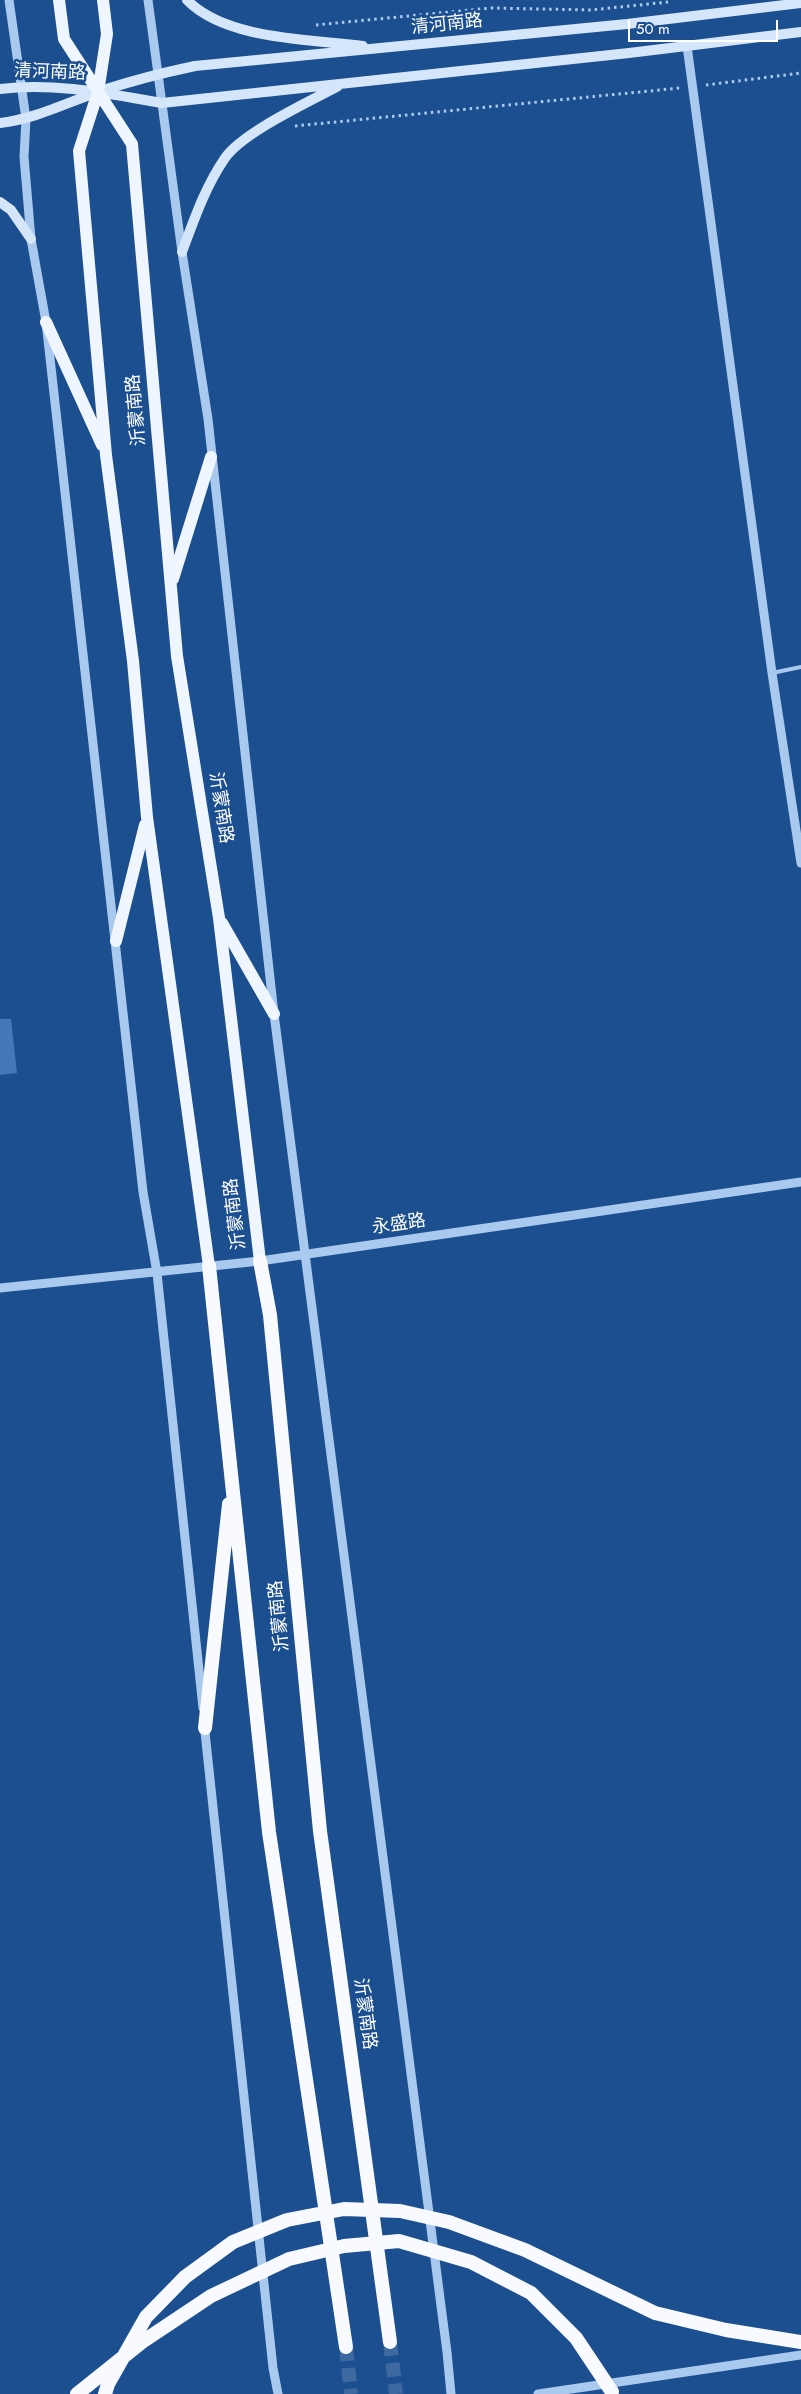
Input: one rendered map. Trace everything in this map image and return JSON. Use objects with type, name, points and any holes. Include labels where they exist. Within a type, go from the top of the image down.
[{"type":"highway","name":"沂蒙南路","points":[[260,1261],[270,1315],[320,1831],[390,2342]]},
{"type":"highway","name":"沂蒙南路","points":[[209,1266],[270,1832],[346,2347]]},
{"type":"highway","points":[[205,1728],[232,1476]]},
{"type":"highway","points":[[106,2394],[108,2384],[146,2317],[185,2277],[233,2242],[287,2220],[344,2209],[400,2211],[449,2222],[525,2250],[655,2313],[726,2330],[801,2342]]},
{"type":"highway","points":[[77,2394],[142,2342],[211,2296],[289,2259],[344,2246],[399,2241],[471,2262],[531,2293],[576,2338],[612,2394]]},
{"type":"main road","name":"沂蒙南路","points":[[59,0],[64,39],[132,144],[177,656],[219,918],[260,1261]]},
{"type":"main road","name":"沂蒙南路","points":[[103,0],[107,34],[98,92],[79,151],[106,455],[133,661],[147,817],[209,1266]]},
{"type":"main road","points":[[186,0],[198,12],[246,32],[382,48]]},
{"type":"main road","name":"清河南路","points":[[0,123],[26,119],[98,92],[158,74],[195,66],[627,24],[801,3]]},
{"type":"main road","name":"清河南路","points":[[0,89],[21,86],[98,92],[162,103],[801,32]]},
{"type":"main road","points":[[182,252],[206,191],[226,156],[258,130],[343,83]]},
{"type":"main road","points":[[0,202],[11,210],[31,239]]},
{"type":"main road","points":[[46,322],[106,455]]},
{"type":"main road","points":[[171,586],[211,458]]},
{"type":"main road","points":[[116,941],[147,817]]},
{"type":"main road","points":[[219,918],[274,1014]]},
{"type":"street","points":[[9,0],[26,119],[24,158],[31,239],[46,322],[143,1192],[157,1273],[273,2368],[278,2394]]},
{"type":"street","points":[[148,0],[182,252],[208,418],[274,1014],[446,2342],[450,2394]]},
{"type":"street","points":[[687,46],[772,673],[801,863]]},
{"type":"street","name":"永盛路","points":[[0,1288],[157,1273],[306,1255],[801,1182]]},
{"type":"street","points":[[538,2394],[801,2355]]},
{"type":"lane","points":[[772,673],[801,668]]},
{"type":"path","points":[[315,25],[492,8],[591,10],[678,1]]},
{"type":"path","points":[[287,127],[693,86],[801,73]]},
{"type":"building","points":[[0,1019],[11,1019],[17,1073],[0,1075]]},
{"type":"tunnel","points":[[390,2342],[396,2394]]},
{"type":"tunnel","points":[[346,2347],[351,2394]]}]
